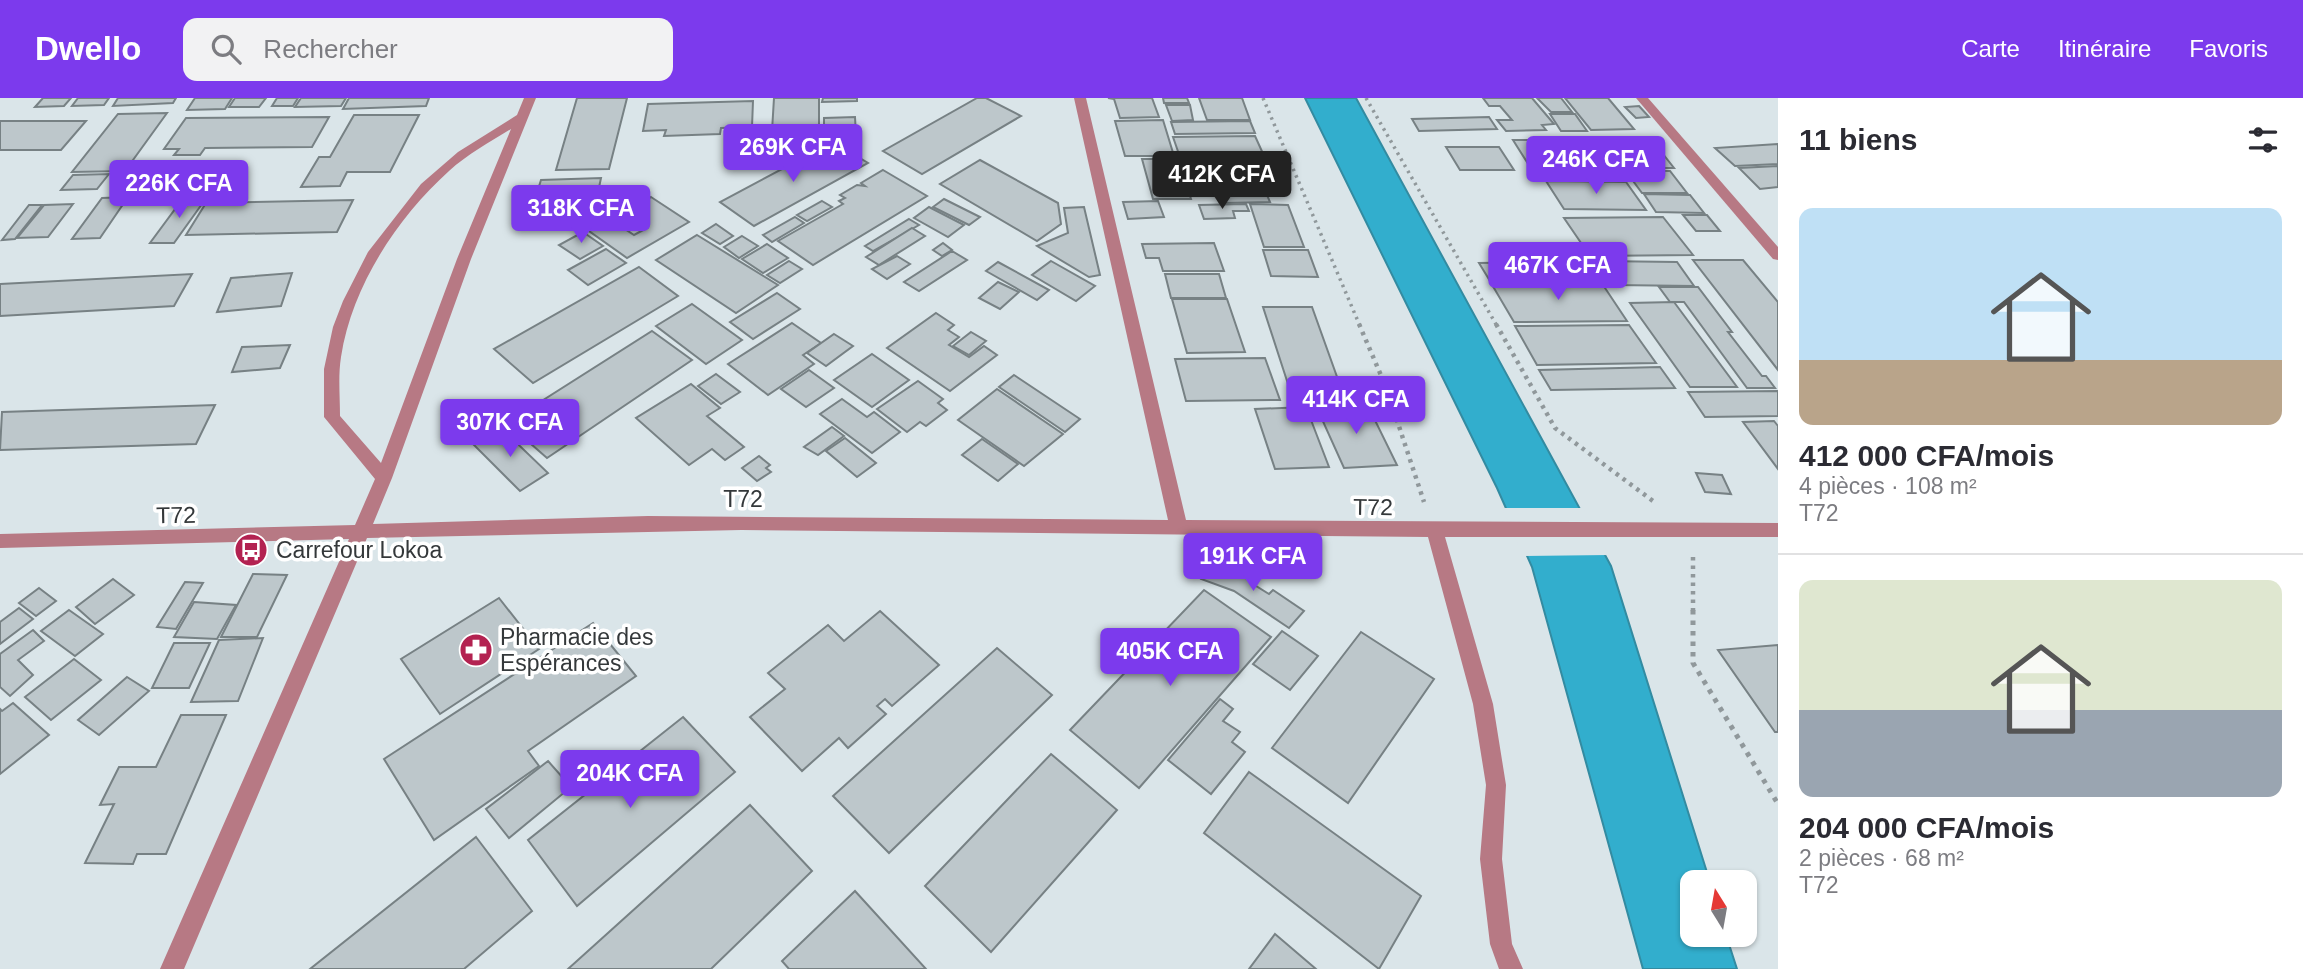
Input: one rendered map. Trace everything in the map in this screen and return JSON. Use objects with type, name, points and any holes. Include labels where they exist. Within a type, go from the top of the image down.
[{"type":"street","points":[[172,969],[384,478],[464,259],[530,98]]},
{"type":"street","points":[[1080,98],[1179,528]]},
{"type":"street","points":[[1642,98],[1778,256]]},
{"type":"street","points":[[384,478],[332,417],[333,355],[346,309],[364,269],[417,196],[447,166],[521,118]]},
{"type":"street","name":"T72","points":[[0,541],[176,540],[548,525],[739,523],[1435,532],[1778,530]]},
{"type":"street","points":[[1435,532],[1483,704],[1496,785],[1491,859],[1501,944],[1511,969]]},
{"type":"path","points":[[1263,98],[1386,387],[1435,532]]},
{"type":"path","points":[[1366,98],[1555,429],[1693,531],[1693,663],[1778,804]]},
{"type":"water","points":[[1305,98],[1356,98],[1611,566],[1706,870],[1680,870],[1680,947],[1730,947],[1737,969],[1643,969],[1532,567],[1497,488]]},
{"type":"pier","points":[[1502,508],[1583,508],[1609,555],[1523,556]]},
{"type":"building","points":[[43,98],[71,98],[64,106],[35,107]]},
{"type":"building","points":[[78,98],[109,98],[104,105],[72,106]]},
{"type":"building","points":[[118,98],[176,98],[173,103],[113,106]]},
{"type":"building","points":[[195,98],[232,98],[225,109],[187,110]]},
{"type":"building","points":[[235,98],[266,98],[259,107],[229,107]]},
{"type":"building","points":[[277,98],[298,98],[293,106],[272,106]]},
{"type":"building","points":[[301,98],[346,98],[341,106],[295,107]]},
{"type":"building","points":[[349,98],[429,98],[426,106],[343,109]]},
{"type":"building","points":[[577,98],[627,98],[609,169],[556,170]]},
{"type":"building","points":[[774,98],[819,98],[819,130],[772,131]]},
{"type":"building","points":[[823,98],[857,98],[857,101],[822,102]]},
{"type":"building","points":[[977,98],[986,98],[1021,116],[922,174],[883,151]]},
{"type":"building","points":[[1108,98],[1152,98],[1159,117],[1120,118],[1114,99]]},
{"type":"building","points":[[1163,98],[1187,98],[1189,103],[1164,103]]},
{"type":"building","points":[[1199,98],[1242,98],[1250,120],[1207,120]]},
{"type":"building","points":[[1483,98],[1532,98],[1554,124],[1542,125],[1546,130],[1506,131],[1497,120],[1512,120],[1500,106],[1489,106]]},
{"type":"building","points":[[1537,98],[1561,98],[1572,112],[1551,112]]},
{"type":"building","points":[[1565,98],[1608,98],[1634,129],[1591,130]]},
{"type":"building","points":[[753,101],[752,127],[721,128],[720,134],[664,136],[666,130],[643,131],[648,104]]},
{"type":"building","points":[[1166,105],[1190,105],[1193,120],[1172,121]]},
{"type":"building","points":[[1639,106],[1649,117],[1636,118],[1625,107]]},
{"type":"building","points":[[167,113],[125,171],[72,172],[118,114]]},
{"type":"building","points":[[1550,114],[1575,114],[1587,131],[1561,131]]},
{"type":"building","points":[[354,115],[419,115],[390,172],[347,172],[340,186],[301,187],[319,157],[330,157]]},
{"type":"building","points":[[329,117],[312,147],[205,148],[200,155],[174,155],[179,149],[164,149],[186,118]]},
{"type":"building","points":[[855,117],[856,135],[824,135],[824,118]]},
{"type":"building","points":[[1489,117],[1497,129],[1419,131],[1412,119]]},
{"type":"building","points":[[1163,120],[1174,156],[1125,156],[1115,121]]},
{"type":"building","points":[[0,121],[86,121],[61,150],[0,150]]},
{"type":"building","points":[[1250,121],[1255,133],[1175,134],[1171,122]]},
{"type":"building","points":[[1255,136],[1265,158],[1181,160],[1173,137]]},
{"type":"building","points":[[1611,139],[1651,139],[1674,168],[1634,168]]},
{"type":"building","points":[[1513,140],[1555,140],[1576,170],[1532,170]]},
{"type":"building","points":[[833,142],[868,163],[754,226],[720,202]]},
{"type":"building","points":[[1593,143],[1617,147],[1627,162],[1605,162]]},
{"type":"building","points":[[1778,144],[1778,164],[1735,166],[1715,148]]},
{"type":"building","points":[[1446,147],[1499,147],[1514,170],[1460,170]]},
{"type":"building","points":[[1142,159],[1178,159],[1191,199],[1153,199]]},
{"type":"building","points":[[980,160],[1058,203],[1061,224],[1037,241],[940,184]]},
{"type":"building","points":[[1255,161],[1261,177],[1214,178],[1208,162]]},
{"type":"building","points":[[1778,166],[1778,187],[1760,189],[1739,168]]},
{"type":"building","points":[[883,170],[927,196],[813,265],[778,241],[843,204],[839,201],[845,198],[840,195],[857,185],[865,186],[861,183]]},
{"type":"building","points":[[1625,170],[1670,171],[1687,193],[1642,193]]},
{"type":"building","points":[[109,174],[97,189],[61,190],[73,175]]},
{"type":"building","points":[[601,178],[597,197],[562,198],[561,205],[544,205],[546,198],[535,199],[541,180]]},
{"type":"building","points":[[1214,181],[1261,181],[1270,202],[1222,203]]},
{"type":"building","points":[[1546,181],[1626,182],[1646,210],[1564,209]]},
{"type":"building","points":[[1644,194],[1690,195],[1704,213],[1656,212]]},
{"type":"building","points":[[128,197],[100,238],[72,239],[102,198]]},
{"type":"building","points":[[184,197],[207,197],[174,243],[150,243]]},
{"type":"building","points":[[651,197],[689,222],[627,258],[589,231]],"holes":[[[638,221],[647,228],[634,235],[625,229]]]},
{"type":"building","points":[[944,199],[980,217],[969,225],[933,207]]},
{"type":"building","points":[[353,200],[337,232],[186,235],[206,203]]},
{"type":"building","points":[[822,201],[832,207],[807,221],[797,215]]},
{"type":"building","points":[[1158,201],[1164,217],[1128,219],[1123,202]]},
{"type":"building","points":[[73,204],[48,237],[17,238],[44,205]]},
{"type":"building","points":[[1246,204],[1249,211],[1233,211],[1235,218],[1204,219],[1199,205]]},
{"type":"building","points":[[1250,204],[1288,205],[1304,247],[1264,247]]},
{"type":"building","points":[[29,205],[42,205],[15,239],[2,240]]},
{"type":"building","points":[[929,207],[964,225],[948,237],[914,218]]},
{"type":"building","points":[[1084,207],[1100,275],[1089,277],[1037,246],[1068,233],[1064,208]]},
{"type":"building","points":[[1683,215],[1707,215],[1720,231],[1696,231]]},
{"type":"building","points":[[795,217],[804,223],[772,242],[763,235]]},
{"type":"building","points":[[1663,217],[1693,255],[1590,256],[1564,218]]},
{"type":"building","points":[[909,219],[919,225],[873,251],[865,246]]},
{"type":"building","points":[[716,224],[733,236],[720,244],[702,233]]},
{"type":"building","points":[[912,228],[925,236],[879,265],[866,257]]},
{"type":"building","points":[[583,232],[603,246],[580,259],[559,245]]},
{"type":"building","points":[[697,235],[778,285],[736,313],[656,260]]},
{"type":"building","points":[[742,236],[758,246],[739,258],[724,247]]},
{"type":"building","points":[[943,243],[952,250],[942,256],[933,250]]},
{"type":"building","points":[[1214,243],[1224,271],[1163,271],[1159,258],[1146,258],[1142,244]]},
{"type":"building","points":[[767,244],[788,258],[763,273],[742,259]]},
{"type":"building","points":[[606,249],[626,263],[588,285],[568,270]]},
{"type":"building","points":[[1263,250],[1308,250],[1318,277],[1271,276]]},
{"type":"building","points":[[952,251],[967,260],[919,291],[904,282]]},
{"type":"building","points":[[897,256],[910,264],[887,279],[872,269]]},
{"type":"building","points":[[1693,260],[1743,260],[1778,302],[1778,370]]},
{"type":"building","points":[[789,261],[802,269],[780,283],[767,275]]},
{"type":"building","points":[[1051,261],[1095,286],[1076,301],[1032,275]]},
{"type":"building","points":[[1587,261],[1600,280],[1490,281],[1479,263]]},
{"type":"building","points":[[1599,261],[1677,262],[1694,286],[1614,285]]},
{"type":"building","points":[[998,262],[1049,290],[1037,300],[986,271]]},
{"type":"building","points":[[639,267],[678,296],[533,383],[494,349]]},
{"type":"building","points":[[292,273],[281,306],[217,312],[231,278]]},
{"type":"building","points":[[192,274],[174,306],[0,316],[0,284]]},
{"type":"building","points":[[1165,274],[1219,274],[1226,298],[1171,298]]},
{"type":"building","points":[[998,282],[1019,292],[1000,309],[979,298]]},
{"type":"building","points":[[1601,282],[1627,321],[1514,322],[1491,283]]},
{"type":"building","points":[[1659,287],[1698,287],[1732,332],[1728,332],[1762,376],[1766,376],[1775,388],[1747,388],[1684,302],[1670,302]]},
{"type":"building","points":[[777,293],[800,309],[753,339],[730,322]]},
{"type":"building","points":[[1172,299],[1227,299],[1245,352],[1187,353]]},
{"type":"building","points":[[1674,302],[1737,387],[1690,387],[1630,303]]},
{"type":"building","points":[[692,304],[742,340],[706,364],[656,326]]},
{"type":"building","points":[[1263,307],[1312,307],[1341,388],[1289,387]]},
{"type":"building","points":[[936,313],[954,325],[948,330],[959,337],[949,345],[969,357],[984,346],[997,355],[950,391],[887,348]]},
{"type":"building","points":[[792,323],[821,343],[803,355],[814,364],[768,395],[728,364]]},
{"type":"building","points":[[1629,325],[1656,363],[1537,365],[1515,326]]},
{"type":"building","points":[[652,331],[692,360],[547,458],[507,423]]},
{"type":"building","points":[[971,332],[986,341],[969,355],[953,346]]},
{"type":"building","points":[[834,334],[853,346],[826,366],[807,353]]},
{"type":"building","points":[[290,345],[280,368],[232,372],[242,347]]},
{"type":"building","points":[[872,354],[909,380],[872,407],[834,380]]},
{"type":"building","points":[[1265,358],[1280,400],[1186,401],[1175,359]]},
{"type":"building","points":[[1660,367],[1675,388],[1551,390],[1539,370]]},
{"type":"building","points":[[809,370],[834,388],[806,407],[781,389]]},
{"type":"building","points":[[716,374],[740,392],[721,404],[698,386]]},
{"type":"building","points":[[1014,375],[1080,419],[1065,432],[999,387]]},
{"type":"building","points":[[918,381],[943,399],[938,403],[947,410],[926,426],[920,422],[907,432],[877,409]]},
{"type":"building","points":[[691,384],[720,408],[707,416],[744,447],[725,460],[712,449],[689,465],[636,418]]},
{"type":"building","points":[[997,389],[1063,434],[1024,466],[958,420]]},
{"type":"building","points":[[1778,391],[1778,416],[1705,417],[1688,392]]},
{"type":"building","points":[[842,399],[867,417],[874,412],[900,432],[872,453],[820,414]]},
{"type":"building","points":[[1367,404],[1397,465],[1344,468],[1316,406]]},
{"type":"building","points":[[215,405],[196,444],[0,450],[2,412]]},
{"type":"building","points":[[1306,407],[1329,467],[1275,469],[1255,409]]},
{"type":"building","points":[[1774,421],[1778,426],[1778,469],[1743,422]]},
{"type":"building","points":[[500,427],[548,473],[520,491],[472,443]]},
{"type":"building","points":[[832,427],[844,436],[818,455],[804,447]]},
{"type":"building","points":[[845,438],[876,463],[857,477],[826,451]]},
{"type":"building","points":[[982,439],[1018,464],[998,481],[962,455]]},
{"type":"building","points":[[759,456],[770,465],[766,468],[771,472],[757,481],[742,468]]},
{"type":"building","points":[[1696,473],[1722,475],[1731,494],[1705,492]]},
{"type":"building","points":[[1207,562],[1255,578],[1253,584],[1269,594],[1273,590],[1304,611],[1289,628],[1234,591],[1201,579]]},
{"type":"building","points":[[253,574],[287,575],[257,637],[221,637]]},
{"type":"building","points":[[113,579],[134,595],[95,624],[76,607]]},
{"type":"building","points":[[185,582],[203,583],[176,629],[157,627]]},
{"type":"building","points":[[39,588],[56,601],[36,616],[19,603]]},
{"type":"building","points":[[1204,590],[1271,637],[1139,788],[1070,730]]},
{"type":"building","points":[[499,598],[539,649],[440,714],[401,659]]},
{"type":"building","points":[[194,602],[236,605],[217,639],[174,637]]},
{"type":"building","points":[[19,608],[33,619],[0,644],[0,622]]},
{"type":"building","points":[[69,610],[103,634],[75,656],[41,631]]},
{"type":"building","points":[[880,611],[939,665],[892,706],[885,699],[877,706],[886,714],[848,748],[839,738],[802,771],[750,717],[785,689],[768,673],[828,625],[844,641]]},
{"type":"building","points":[[593,623],[636,676],[528,751],[539,766],[434,840],[384,759]]},
{"type":"building","points":[[33,630],[44,641],[18,660],[33,675],[10,696],[0,687],[0,654]]},
{"type":"building","points":[[1282,631],[1318,656],[1290,690],[1253,664]]},
{"type":"building","points":[[1361,632],[1434,679],[1348,803],[1272,748]]},
{"type":"building","points":[[263,638],[238,701],[191,702],[219,640]]},
{"type":"building","points":[[174,643],[210,643],[189,688],[152,688]]},
{"type":"building","points":[[1778,645],[1778,732],[1775,732],[1718,650]]},
{"type":"building","points":[[997,648],[1052,695],[889,853],[833,796]]},
{"type":"building","points":[[74,659],[101,680],[51,720],[25,697]]},
{"type":"building","points":[[127,677],[149,691],[99,735],[78,720]]},
{"type":"building","points":[[1220,699],[1233,709],[1223,721],[1240,732],[1232,742],[1245,752],[1211,794],[1168,760]]},
{"type":"building","points":[[13,703],[49,735],[0,774],[0,709],[2,711]]},
{"type":"building","points":[[181,715],[226,715],[166,854],[137,854],[133,864],[85,863],[114,804],[100,805],[119,767],[156,767]]},
{"type":"building","points":[[683,717],[735,772],[577,906],[528,840]]},
{"type":"building","points":[[1051,754],[1117,810],[991,952],[925,886]]},
{"type":"building","points":[[548,761],[571,787],[509,838],[486,809]]},
{"type":"building","points":[[1249,772],[1421,896],[1379,969],[1204,833]]},
{"type":"building","points":[[750,805],[812,871],[711,969],[568,969]]},
{"type":"building","points":[[476,837],[532,911],[464,969],[310,969]]},
{"type":"building","points":[[855,891],[926,969],[789,969],[782,961]]},
{"type":"building","points":[[1275,934],[1316,969],[1249,969]]},
{"type":"place","name":"Carrefour Lokoa","points":[[251,550]]},
{"type":"place","name":"Pharmacie des Espérances","points":[[476,650]]}]
